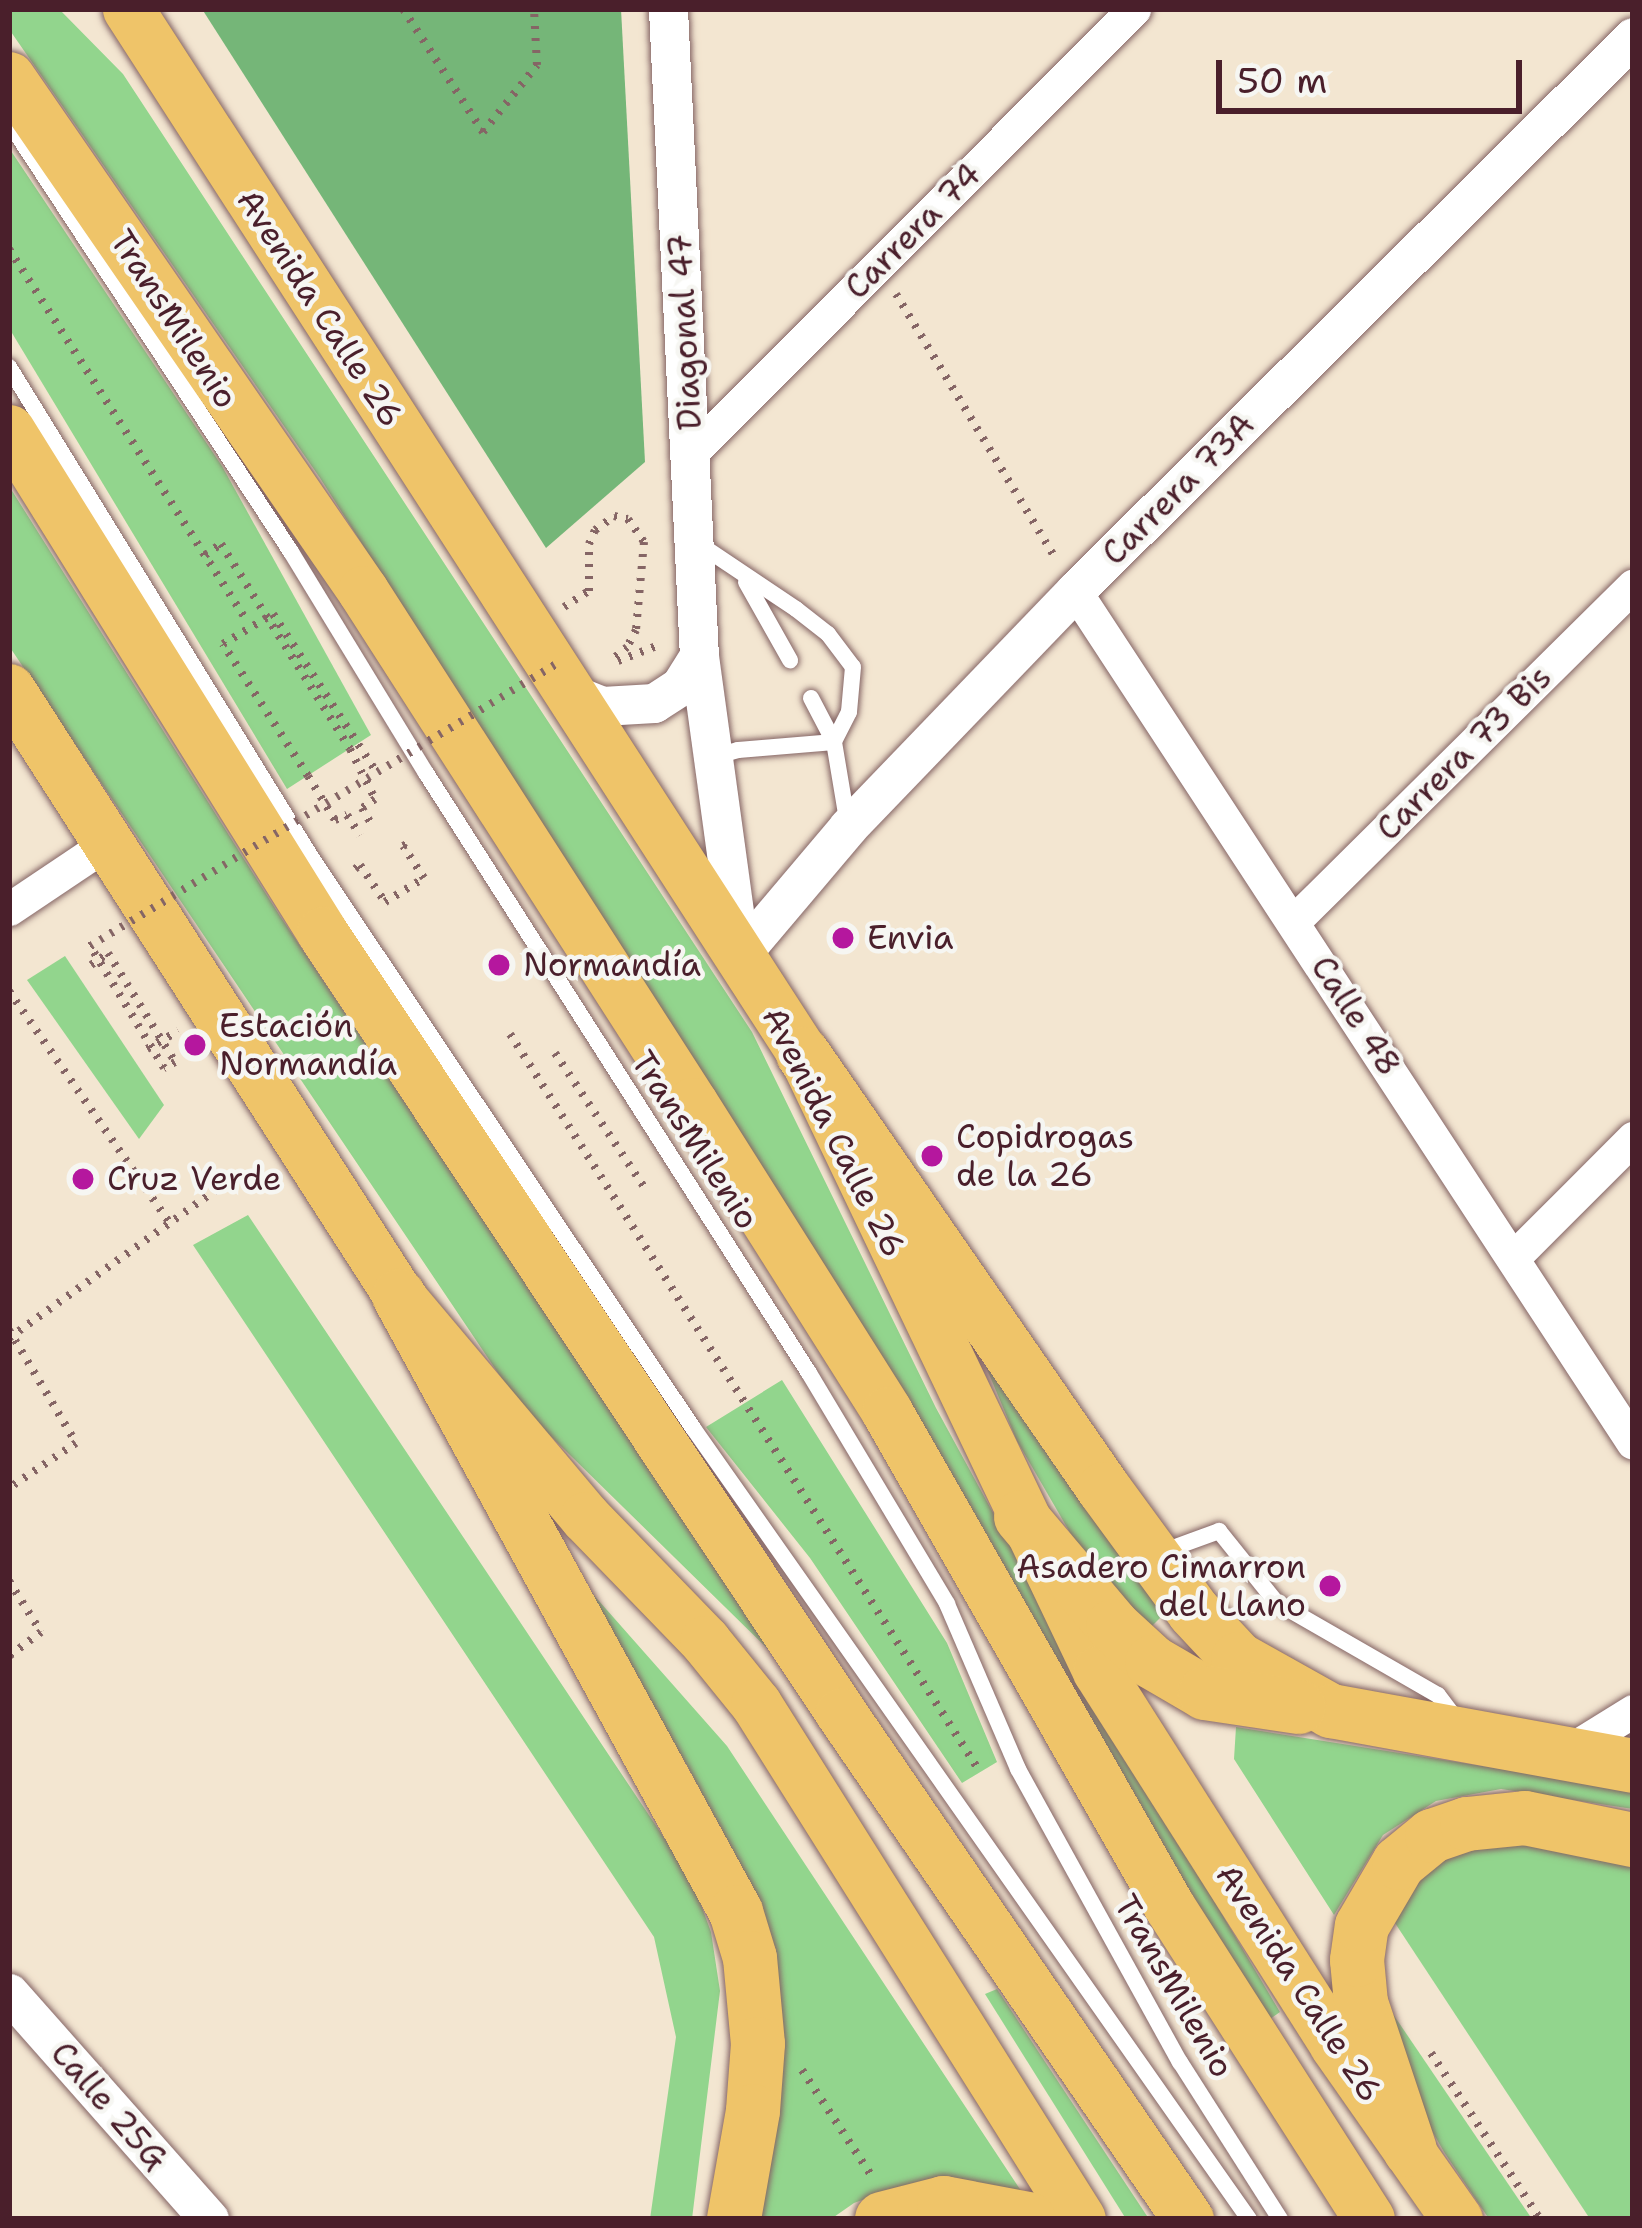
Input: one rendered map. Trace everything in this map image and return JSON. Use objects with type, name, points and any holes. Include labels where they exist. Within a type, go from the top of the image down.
[{"type":"highway","points":[[802,1054],[1153,1556],[1238,1659],[1331,1711]]},
{"type":"highway","points":[[399,1296],[736,1912],[750,1958],[758,2044],[734,2219]]},
{"type":"highway","points":[[1021,1517],[1113,1626],[1177,1679],[1205,1693],[1633,1766]]},
{"type":"highway","points":[[1410,2150],[1361,2003],[1357,1960],[1362,1926],[1399,1864],[1432,1836],[1467,1824],[1525,1818],[1633,1840]]},
{"type":"highway","points":[[889,2215],[944,2203],[1028,2219]]},
{"type":"main road","points":[[97,9],[169,74]]},
{"type":"main road","name":"Avenida Calle 26","points":[[128,9],[586,673],[740,955],[802,1054],[1098,1671],[1335,2045],[1457,2219]]},
{"type":"main road","name":"Avenida Calle 26","points":[[9,77],[362,591],[716,1142],[887,1412],[1168,1906],[1369,2219]]},
{"type":"main road","points":[[9,430],[148,662],[348,972],[851,1730],[1188,2219]]},
{"type":"main road","points":[[9,689],[399,1296],[585,1517],[705,1641],[756,1704],[1080,2219]]},
{"type":"street","name":"Diagonal 47","points":[[668,9],[699,643],[740,955]]},
{"type":"street","name":"Carrera 74","points":[[692,452],[1133,9]]},
{"type":"street","name":"Carrera 73A","points":[[740,955],[848,827],[1075,591],[1633,38]]},
{"type":"street","name":"Carrera 73 Bis","points":[[1294,921],[1633,585]]},
{"type":"street","name":"Calle 48","points":[[1075,591],[1633,1443]]},
{"type":"street","points":[[586,673],[602,706],[654,703],[680,686],[699,643]]},
{"type":"street","points":[[9,909],[109,842]]},
{"type":"street","points":[[1514,1258],[1633,1138]]},
{"type":"street","points":[[1565,1753],[1633,1711]]},
{"type":"street","name":"Calle 25G","points":[[9,1993],[208,2219]]},
{"type":"lane","name":"TransMilenio","points":[[9,122],[291,552],[426,773],[809,1373],[946,1604],[1018,1769],[1122,1958],[1180,2062],[1280,2219]]},
{"type":"lane","name":"TransMilenio","points":[[9,367],[311,857],[692,1428],[1249,2219]]},
{"type":"lane","points":[[695,541],[828,634],[853,667],[849,712],[835,742]]},
{"type":"lane","points":[[745,580],[790,660]]},
{"type":"lane","points":[[812,698],[835,742],[848,827]]},
{"type":"lane","points":[[713,758],[738,749],[835,742]]},
{"type":"lane","points":[[1153,1556],[1219,1531],[1276,1602],[1438,1695],[1469,1736]]},
{"type":"path","points":[[403,9],[483,132],[537,65],[534,9]]},
{"type":"path","points":[[9,249],[247,621]]},
{"type":"path","points":[[879,265],[1075,591]]},
{"type":"path","points":[[586,673],[613,662],[635,630],[644,542],[628,519],[614,516],[595,530],[589,544],[589,591]]},
{"type":"path","points":[[205,555],[221,544],[350,749],[375,799],[362,808],[373,827]]},
{"type":"path","points":[[360,836],[347,814],[335,820],[223,644],[273,614],[377,772]]},
{"type":"path","points":[[91,965],[108,953],[175,1062],[164,1068],[90,946],[562,661],[586,673],[699,643]]},
{"type":"path","points":[[355,869],[360,865],[385,902],[424,878],[403,846],[407,844]]},
{"type":"path","points":[[9,991],[171,1225]]},
{"type":"path","points":[[510,1034],[978,1769]]},
{"type":"path","points":[[555,1053],[644,1187]]},
{"type":"path","points":[[9,1488],[76,1442],[10,1335],[233,1177]]},
{"type":"path","points":[[9,1581],[41,1632],[9,1656]]},
{"type":"path","points":[[1427,2048],[1540,2219]]},
{"type":"path","points":[[794,2059],[889,2215]]},
{"type":"green space","points":[[9,9],[59,9],[123,74],[752,1032],[936,1408],[1100,1709],[1280,2012],[1267,2021],[740,1136],[320,478],[9,29]]},
{"type":"green space","points":[[202,9],[621,9],[645,462],[546,548]]},
{"type":"green space","points":[[9,148],[222,466],[371,735],[287,789],[9,328]]},
{"type":"green space","points":[[9,486],[280,916],[775,1656],[521,1407],[9,646]]},
{"type":"green space","points":[[65,956],[164,1105],[139,1139],[27,980]]},
{"type":"green space","points":[[248,1215],[691,1878],[711,1932],[720,1991],[692,2219],[650,2219],[676,2037],[654,1937],[193,1245]]},
{"type":"green space","points":[[964,1314],[1169,1609],[1145,1633],[1094,1574],[1017,1441]]},
{"type":"green space","points":[[782,1380],[947,1643],[997,1762],[962,1783],[810,1558],[706,1427]]},
{"type":"green space","points":[[561,1558],[727,1746],[1029,2203],[940,2186],[895,2188],[854,2203],[831,2219],[757,2219],[742,1871],[688,1767]]},
{"type":"green space","points":[[1236,1727],[1633,1790],[1633,1809],[1501,1789],[1436,1801],[1383,1835],[1334,1915],[1234,1759]]},
{"type":"green space","points":[[1536,1835],[1633,1855],[1633,2219],[1590,2219],[1393,1920],[1414,1874],[1457,1841]]},
{"type":"green space","points":[[997,1989],[1149,2219],[1126,2219],[985,1994]]},
{"type":"green space","points":[[1376,1989],[1532,2219],[1489,2219],[1406,2085]]},
{"type":"place","name":"Envia","points":[[843,938]]},
{"type":"place","name":"Normandía","points":[[499,965]]},
{"type":"place","name":"Estación Normandía","points":[[195,1045]]},
{"type":"place","name":"Copidrogas de la 26","points":[[932,1156]]},
{"type":"place","name":"Cruz Verde","points":[[83,1179]]},
{"type":"place","name":"Asadero Cimarron del Llano","points":[[1330,1586]]}]
